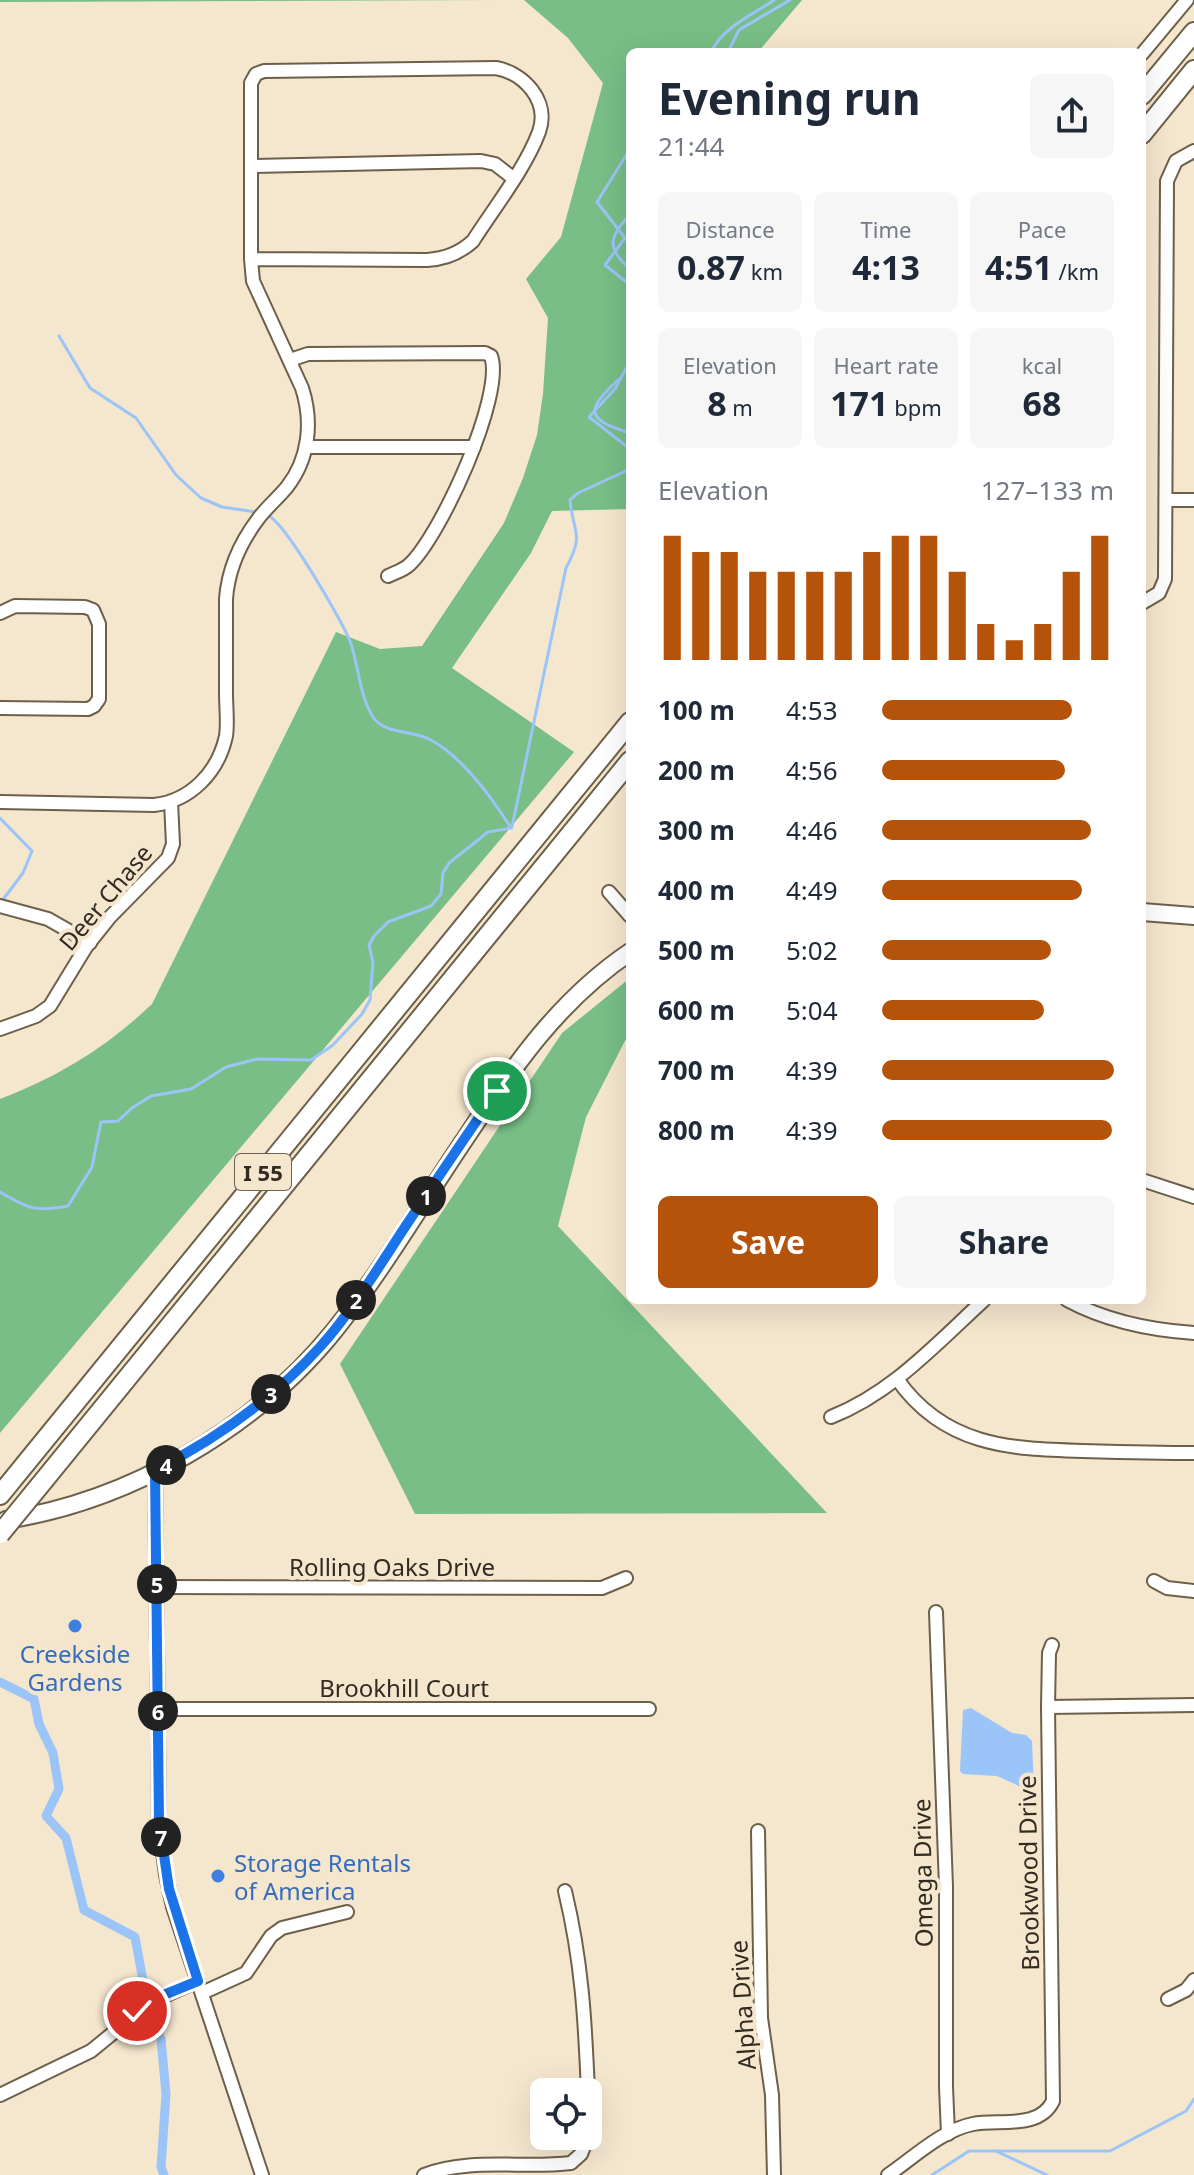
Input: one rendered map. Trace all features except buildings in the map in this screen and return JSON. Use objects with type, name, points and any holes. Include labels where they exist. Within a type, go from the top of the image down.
[{"type":"highway","points":[[1146,90],[1194,32]]},
{"type":"highway","points":[[1146,129],[1194,70]]},
{"type":"highway","name":"I 55","points":[[4,1490],[626,727]]},
{"type":"highway","name":"I 55","points":[[0,1534],[626,766]]},
{"type":"main road","points":[[1146,912],[1194,916]]},
{"type":"main road","points":[[0,1521],[78,1503],[155,1470],[197,1448],[280,1386],[318,1349],[379,1268],[519,1059],[568,1003],[626,955]]},
{"type":"street","points":[[1146,49],[1187,0]]},
{"type":"street","points":[[0,802],[154,805],[171,802],[201,784],[216,761],[225,737],[226,599],[229,577],[246,537],[295,476],[307,447],[307,403],[253,281],[251,259],[251,83],[260,72],[496,68],[511,72],[525,81],[535,93],[540,109],[539,133],[473,241],[460,251],[444,258],[251,259]]},
{"type":"street","points":[[1146,601],[1159,593],[1165,579],[1167,181],[1176,161],[1194,151]]},
{"type":"street","points":[[252,166],[481,161],[502,168],[513,178]]},
{"type":"street","points":[[290,360],[308,354],[485,353],[491,356],[492,370],[465,473],[436,529],[409,565],[388,576]]},
{"type":"street","points":[[307,447],[474,447]]},
{"type":"street","points":[[1167,500],[1194,500]]},
{"type":"street","points":[[0,613],[15,606],[85,607],[93,610],[99,624],[99,699],[94,706],[88,709],[0,708]]},
{"type":"street","name":"Deer Chase","points":[[0,1029],[36,1016],[50,1006],[110,917],[172,851],[171,802]]},
{"type":"street","points":[[609,892],[626,911]]},
{"type":"street","points":[[0,906],[48,919],[90,943]]},
{"type":"street","points":[[1146,1181],[1194,1197]]},
{"type":"street","points":[[831,1417],[853,1408],[897,1379],[923,1359],[980,1304]]},
{"type":"street","points":[[1076,1304],[1126,1323],[1194,1333]]},
{"type":"street","points":[[897,1379],[916,1403],[931,1415],[967,1435],[995,1444],[1023,1449],[1194,1453]]},
{"type":"street","points":[[155,1470],[159,1821],[166,1875],[173,1907],[262,2175]]},
{"type":"street","name":"Rolling Oaks Drive","points":[[157,1587],[602,1588],[626,1578]]},
{"type":"street","points":[[1154,1581],[1167,1588],[1194,1591]]},
{"type":"street","name":"Omega Drive","points":[[936,1612],[946,1887],[945,2071],[948,2134]]},
{"type":"street","name":"Brookwood Drive","points":[[948,2134],[973,2124],[1032,2119],[1043,2114],[1053,2101],[1048,1707],[1049,1653],[1052,1645]]},
{"type":"street","points":[[1048,1707],[1194,1705]]},
{"type":"street","name":"Brookhill Court","points":[[158,1709],[649,1709]]},
{"type":"street","name":"Alpha Drive","points":[[758,1831],[761,2018],[772,2095],[774,2175]]},
{"type":"street","points":[[565,1891],[578,1945],[585,2005],[587,2078]]},
{"type":"street","points":[[0,2095],[98,2047],[151,2002],[246,1973],[271,1936],[282,1928],[347,1912]]},
{"type":"street","points":[[1168,1999],[1186,1990],[1194,1980]]},
{"type":"street","points":[[888,2175],[948,2134]]},
{"type":"street","points":[[424,2175],[438,2169],[468,2165],[571,2163],[583,2150]]},
{"type":"green space","points":[[0,0],[493,0],[0,2]]},
{"type":"green space","points":[[524,0],[802,0],[761,48],[626,48],[626,509],[552,511],[531,553],[452,668],[574,752],[0,1433],[0,1099],[42,1081],[81,1059],[152,1004],[336,632],[380,649],[422,646],[504,523],[537,435],[543,394],[548,318],[526,279],[561,237],[603,83],[568,38]]},
{"type":"green space","points":[[626,981],[626,1039],[586,1117],[558,1226],[626,1299],[626,1304],[631,1304],[827,1513],[415,1514],[340,1364],[562,1033]]},
{"type":"water","points":[[971,1708],[1012,1733],[1026,1735],[1032,1741],[1034,1788],[1030,1791],[997,1776],[963,1774],[960,1771],[963,1710]]},
{"type":"waterway","points":[[713,48],[731,28],[774,0]]},
{"type":"waterway","points":[[730,48],[739,30],[790,0]]},
{"type":"waterway","points":[[626,155],[597,202],[625,238],[605,265],[626,282]]},
{"type":"waterway","points":[[626,220],[613,242],[617,255],[626,266]]},
{"type":"waterway","points":[[59,336],[90,388],[136,418],[176,475],[201,498],[222,507],[256,512]]},
{"type":"waterway","points":[[626,368],[615,389],[589,417],[626,446]]},
{"type":"waterway","points":[[619,379],[601,398],[595,412],[604,423],[626,432]]},
{"type":"waterway","points":[[512,827],[566,568],[575,547],[570,500],[578,493],[626,471]]},
{"type":"waterway","points":[[267,515],[299,552],[345,630],[373,717],[384,727],[422,736],[441,746],[485,791],[511,828]]},
{"type":"waterway","points":[[0,818],[32,851],[23,873],[2,901]]},
{"type":"waterway","points":[[0,1192],[32,1208],[68,1206],[92,1167],[101,1122],[118,1121],[151,1096],[191,1089],[226,1067],[257,1059],[311,1060],[333,1045],[362,1014],[370,1000],[373,962],[369,945],[374,936],[388,922],[431,906],[441,894],[443,873],[449,863],[488,832],[511,828]]},
{"type":"waterway","points":[[0,1682],[34,1699],[39,1724],[53,1753],[59,1789],[46,1816],[66,1838],[84,1910],[135,1937],[146,1997]]},
{"type":"waterway","points":[[149,2011],[161,2039],[166,2094],[161,2167],[164,2175]]},
{"type":"waterway","points":[[932,2175],[969,2151],[1110,2151],[1186,2111],[1194,2099]]},
{"type":"waterway","points":[[996,2151],[1047,2175]]},
{"type":"place","name":"Creekside Gardens","points":[[75,1626]]},
{"type":"place","name":"Storage Rentals of America","points":[[218,1876]]},
{"type":"route","points":[[137,2011],[166,1994],[198,1981],[173,1907],[159,1821],[155,1470],[232,1425],[280,1386],[318,1349],[379,1268],[497,1091]]}]
